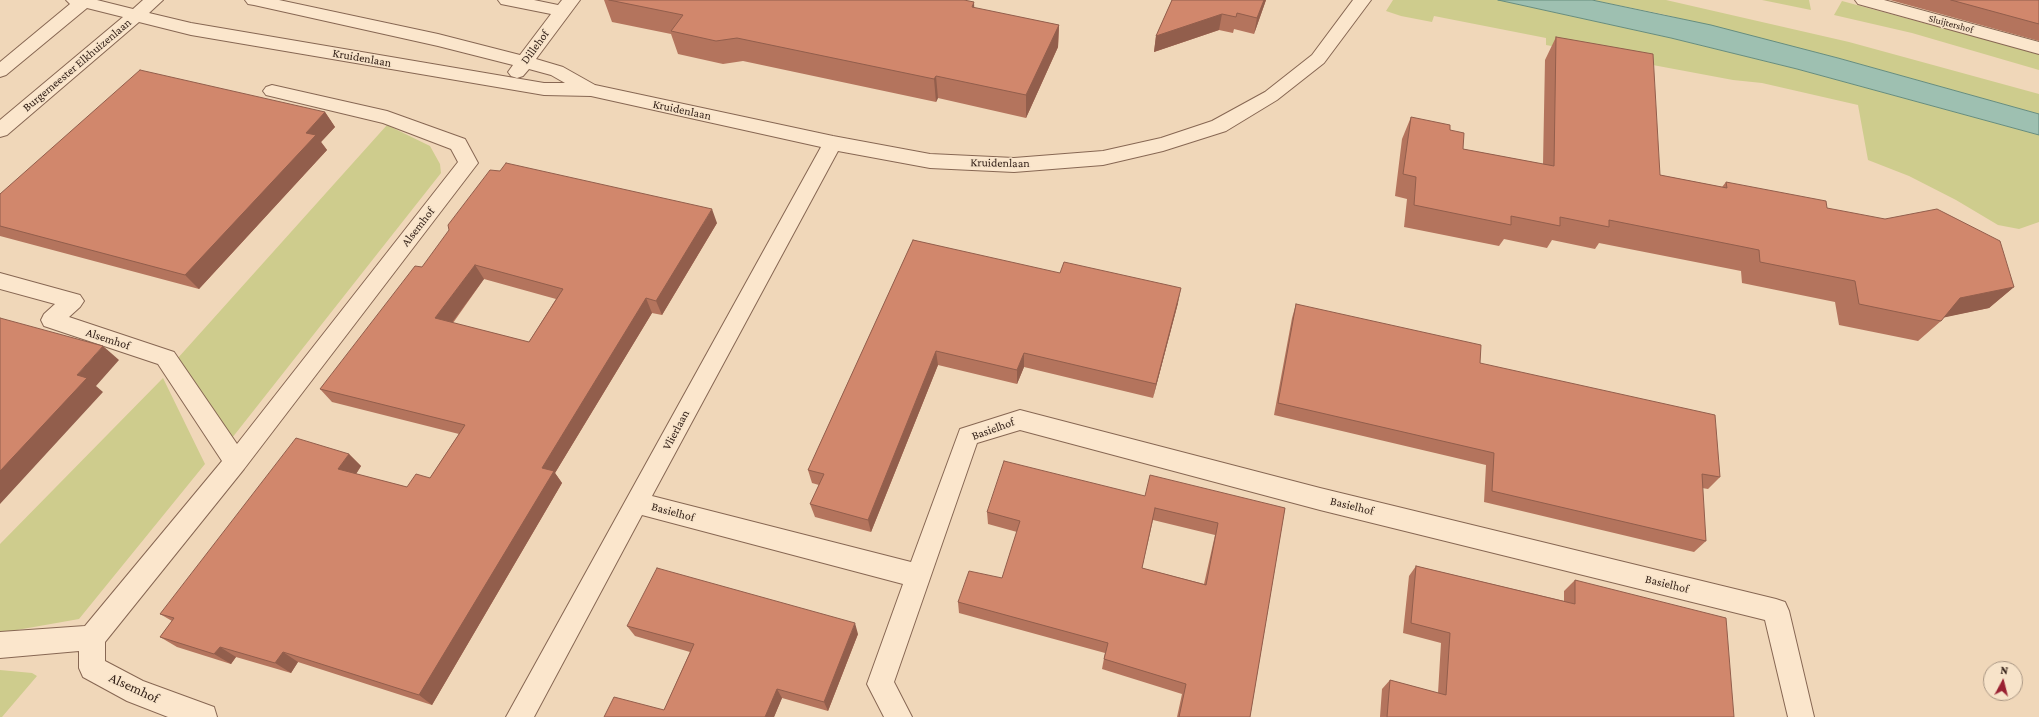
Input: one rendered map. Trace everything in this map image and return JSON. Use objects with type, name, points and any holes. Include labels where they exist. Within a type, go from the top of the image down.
[{"type":"street","name":"Burgemeester Elkhuizenlaan","points":[[0,130],[154,0]]},
{"type":"street","name":"Kruidenlaan","points":[[254,0],[438,40],[524,62],[557,71],[591,90]]},
{"type":"street","name":"Dillehof","points":[[507,0],[566,6]]},
{"type":"street","name":"Kruidenlaan","points":[[81,1],[135,16],[191,29],[544,89],[591,90],[833,143],[930,161],[1014,165],[1103,158],[1163,144],[1219,126],[1272,96],[1318,59],[1362,0]]},
{"type":"street","name":"Sluijtershof","points":[[1864,0],[2039,48]]},
{"type":"street","points":[[0,71],[81,1]]},
{"type":"street","name":"Dillehof","points":[[510,83],[566,6]]},
{"type":"street","name":"Alsemhof","points":[[204,717],[136,692],[92,668],[92,638],[236,462],[468,163],[458,144],[387,118],[272,92]]},
{"type":"street","name":"Vlierlaan","points":[[519,717],[833,143]]},
{"type":"street","name":"Alsemhof","points":[[0,281],[73,301],[52,320],[166,358],[236,462]]},
{"type":"street","name":"Basielhof","points":[[899,717],[880,684],[968,436],[1020,420],[1320,499],[1776,611],[1801,717]]},
{"type":"street","name":"Basielhof","points":[[637,503],[918,576]]},
{"type":"street","points":[[0,645],[92,638]]},
{"type":"shaded area","points":[[1393,0],[1498,0],[1671,38],[1797,69],[2039,135],[2039,222],[2019,229],[1998,225],[1956,200],[1909,176],[1868,160],[1858,105],[1762,83],[1733,80],[1546,45],[1546,38],[1434,16],[1432,22],[1401,16],[1386,11]]},
{"type":"shaded area","points":[[1498,0],[1592,0],[1711,25],[1838,58],[2039,114],[2039,135],[1797,69],[1671,38]]},
{"type":"shaded area","points":[[1592,0],[1666,0],[1849,42],[2039,94],[2039,114],[1838,58],[1662,14]]},
{"type":"shaded area","points":[[1762,0],[1809,0],[1811,10]]},
{"type":"shaded area","points":[[1842,1],[2039,54],[2039,70],[1912,33],[1834,15]]},
{"type":"shaded area","points":[[387,125],[430,146],[440,164],[441,173],[232,438],[177,359]]},
{"type":"shaded area","points":[[163,378],[205,464],[79,619],[0,633],[0,544]]},
{"type":"shaded area","points":[[0,670],[32,673],[37,676],[2,717],[0,717]]},
{"type":"building","points":[[609,0],[964,0],[974,2],[972,7],[1059,25],[1026,95],[936,76],[934,79],[737,38],[716,41],[671,31],[683,15]]},
{"type":"building","points":[[1172,0],[1264,0],[1257,18],[1237,13],[1236,17],[1222,14],[1156,36]]},
{"type":"building","points":[[1951,0],[2039,0],[2039,24]]},
{"type":"building","points":[[1556,37],[1653,54],[1660,175],[1727,188],[1726,182],[1826,201],[1827,208],[1885,219],[1937,209],[2000,241],[2014,287],[1960,298],[1941,321],[1859,304],[1855,281],[1760,262],[1759,250],[1609,220],[1609,227],[1560,217],[1560,226],[1511,216],[1511,225],[1414,205],[1416,177],[1403,174],[1411,117],[1450,125],[1450,130],[1464,133],[1463,149],[1554,166]]},
{"type":"building","points":[[140,70],[325,112],[306,133],[316,135],[185,275],[0,226],[0,194]]},
{"type":"building","points":[[506,163],[712,209],[656,301],[646,298],[542,468],[554,471],[419,695],[283,652],[275,663],[220,647],[214,654],[160,637],[174,618],[160,614],[296,438],[349,454],[338,469],[407,487],[416,474],[430,478],[465,425],[320,389],[415,266],[422,267],[449,230],[448,225],[490,170],[500,171]],"holes":[[[475,265],[563,289],[529,342],[435,318]]]},
{"type":"building","points":[[913,240],[1060,273],[1064,262],[1181,288],[1156,384],[1024,353],[1017,370],[936,351],[868,520],[810,504],[824,474],[808,470]]},
{"type":"building","points":[[1296,304],[1481,345],[1480,363],[1715,415],[1720,477],[1702,474],[1706,541],[1492,491],[1494,453],[1278,403]]},
{"type":"building","points":[[0,318],[103,346],[77,375],[87,378],[0,471]]},
{"type":"building","points":[[1004,461],[1145,496],[1150,475],[1285,508],[1250,717],[1179,717],[1186,684],[1104,659],[1108,643],[958,602],[969,571],[1002,578],[1020,521],[987,512]],"holes":[[[1155,508],[1218,523],[1206,585],[1142,568]]]},
{"type":"building","points":[[1416,566],[1575,604],[1575,580],[1726,618],[1734,717],[1387,717],[1390,680],[1446,695],[1450,633],[1411,623]]},
{"type":"building","points":[[657,568],[855,623],[824,702],[777,689],[765,717],[604,717],[614,697],[664,710],[694,644],[627,626]]}]
